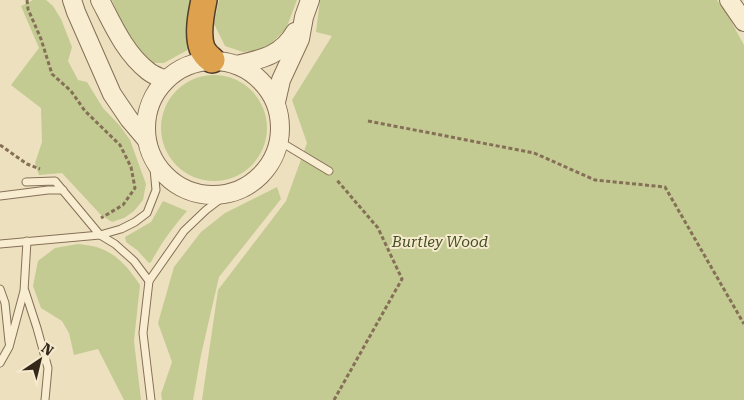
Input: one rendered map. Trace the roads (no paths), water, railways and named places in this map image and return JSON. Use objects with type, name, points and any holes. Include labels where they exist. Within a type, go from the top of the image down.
[{"type":"highway","points":[[204,0],[201,14],[202,48],[212,60]]},
{"type":"street","points":[[60,0],[74,6],[112,94],[129,119],[146,139],[153,158],[166,176],[184,189],[205,195],[227,194],[246,187],[262,175],[273,160],[280,141],[280,121],[276,102],[260,80],[237,65],[225,61],[212,60],[195,63],[179,70],[165,80],[153,97],[146,117],[146,139]]},
{"type":"street","points":[[100,0],[121,40],[134,59],[149,72],[165,80]]},
{"type":"street","points":[[276,102],[281,80],[300,39],[310,0]]},
{"type":"street","points":[[729,0],[744,22]]},
{"type":"street","points":[[237,65],[261,60],[282,50],[304,18]]},
{"type":"lane","points":[[280,141],[330,171]]},
{"type":"lane","points":[[0,244],[100,235],[121,229],[135,222],[147,213],[156,190],[153,158]]},
{"type":"lane","points":[[26,182],[55,181],[100,235],[115,244],[134,261],[148,281]]},
{"type":"lane","points":[[0,196],[63,190]]},
{"type":"lane","points":[[151,400],[143,333],[148,281],[184,231],[206,210],[227,194]]},
{"type":"lane","points":[[0,363],[9,347],[24,290],[26,241]]},
{"type":"lane","points":[[0,289],[5,303],[9,347]]},
{"type":"lane","points":[[24,290],[48,368],[45,400]]},
{"type":"park label","name":"Burtley Wood","points":[[440,242]]}]
